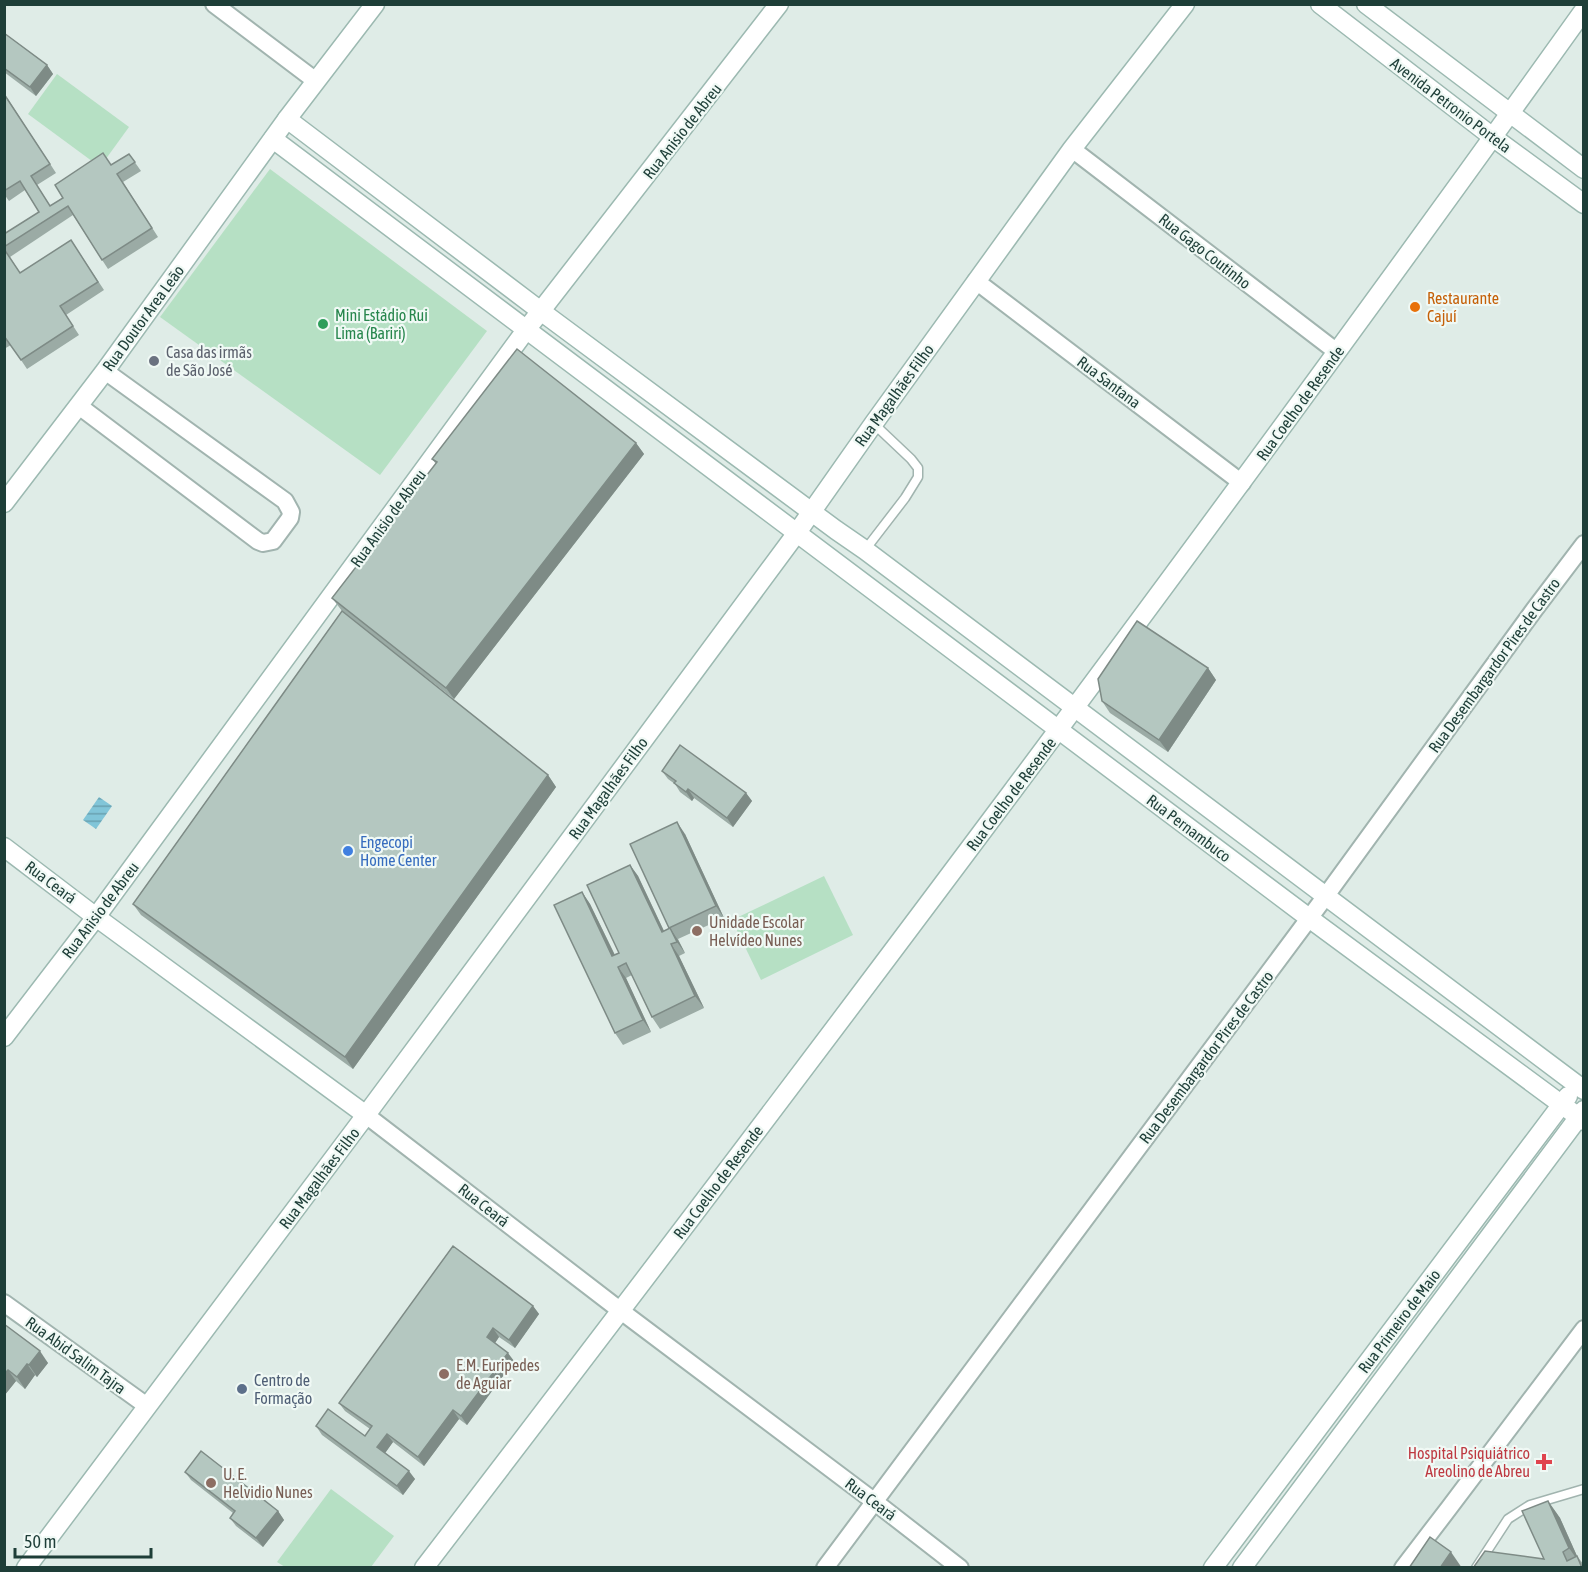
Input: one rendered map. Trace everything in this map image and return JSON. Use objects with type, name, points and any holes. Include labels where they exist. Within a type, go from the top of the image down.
[{"type":"main road","name":"Rua Doutor Area Leão","points":[[8,491],[79,406],[316,81],[375,4]]},
{"type":"main road","name":"Rua Anisio de Abreu","points":[[4,1037],[96,916],[526,330],[779,4]]},
{"type":"main road","name":"Rua Magalhães Filho","points":[[26,1568],[366,1115],[796,534],[1072,149],[1185,4]]},
{"type":"main road","name":"Avenida Petronio Portela","points":[[1320,4],[1584,204]]},
{"type":"main road","name":"Avenida Petronio Portela","points":[[1366,4],[1584,169]]},
{"type":"main road","name":"Rua Coelho de Resende","points":[[424,1568],[1059,730],[1494,138],[1584,10]]},
{"type":"main road","name":"Rua Pernambuco","points":[[280,130],[542,312],[865,550],[1325,897],[1581,1083]]},
{"type":"main road","name":"Rua Pernambuco","points":[[280,130],[526,330],[1309,918],[1561,1105],[1582,1116]]},
{"type":"main road","name":"Rua Ceará","points":[[4,847],[366,1115]]},
{"type":"main road","name":"Rua Primeiro de Maio","points":[[1214,1568],[1561,1105],[1581,1083]]},
{"type":"main road","name":"Rua Primeiro de Maio","points":[[1242,1568],[1582,1116]]},
{"type":"street","points":[[214,4],[316,81]]},
{"type":"street","name":"Rua Gago Coutinho","points":[[1072,149],[1337,352]]},
{"type":"street","name":"Rua Santana","points":[[976,281],[1242,483]]},
{"type":"street","points":[[79,406],[258,542],[273,541],[290,518],[291,512],[285,501],[105,370]]},
{"type":"street","name":"Rua Desembargardor Pires de Castro","points":[[825,1568],[1325,897],[1584,544]]},
{"type":"street","name":"Rua Ceará","points":[[366,1115],[960,1568]]},
{"type":"street","name":"Rua Abid Salim Tajra","points":[[4,1303],[147,1406]]},
{"type":"street","points":[[1402,1568],[1584,1329]]},
{"type":"lane","points":[[865,550],[905,498],[918,477],[918,468],[911,459],[874,423]]},
{"type":"lane","points":[[1476,1568],[1508,1520],[1530,1505],[1584,1489]]},
{"type":"green space","points":[[57,74],[129,127],[100,167],[28,114]]},
{"type":"green space","name":"Mini Estádio Rui Lima (Bariri)","points":[[270,169],[487,331],[380,475],[160,317]]},
{"type":"green space","points":[[824,876],[853,935],[761,980],[732,920]]},
{"type":"green space","points":[[331,1489],[394,1536],[371,1567],[285,1567],[277,1562]]},
{"type":"water","points":[[99,797],[112,806],[96,829],[83,820]]},
{"type":"building","points":[[4,33],[47,65],[30,87],[4,68]]},
{"type":"building","points":[[4,94],[50,164],[31,176],[50,206],[63,198],[55,185],[103,153],[111,165],[129,154],[135,162],[117,174],[152,228],[102,260],[68,206],[4,247],[4,234],[39,212],[20,181],[4,191]]},
{"type":"building","points":[[71,240],[98,282],[60,306],[73,326],[21,360],[4,336],[4,249],[20,273]]},
{"type":"building","points":[[517,349],[636,443],[446,688],[332,598],[437,462],[432,459]]},
{"type":"building","name":"Engecopi Home Center","points":[[342,611],[548,775],[345,1057],[133,904]]},
{"type":"building","points":[[1137,621],[1208,668],[1159,740],[1102,701],[1098,679]]},
{"type":"building","points":[[680,745],[746,793],[727,818],[688,789],[686,792],[662,771]]},
{"type":"building","points":[[677,822],[716,906],[669,928],[630,844]]},
{"type":"building","points":[[630,865],[662,932],[670,928],[677,942],[671,944],[695,996],[652,1017],[626,963],[618,967],[643,1020],[615,1033],[554,905],[582,892],[612,956],[619,953],[587,885]]},
{"type":"building","points":[[453,1246],[533,1306],[509,1340],[493,1328],[487,1337],[508,1353],[461,1416],[453,1410],[418,1457],[387,1434],[377,1447],[409,1471],[397,1486],[316,1426],[328,1409],[365,1436],[372,1426],[339,1403]]},
{"type":"building","points":[[4,1324],[40,1351],[17,1377],[8,1370],[4,1374]]},
{"type":"building","points":[[201,1451],[278,1511],[256,1538],[230,1518],[235,1511],[185,1472]]},
{"type":"building","points":[[1548,1501],[1569,1548],[1563,1552],[1567,1561],[1577,1556],[1582,1568],[1473,1568],[1485,1551],[1544,1559],[1522,1511]]},
{"type":"building","points":[[1430,1537],[1451,1552],[1440,1568],[1409,1568]]},
{"type":"place","name":"Restaurante Cajuí","points":[[1415,307]]},
{"type":"place","name":"Mini Estádio Rui Lima (Bariri)","points":[[323,324]]},
{"type":"place","name":"Casa das irmãs de São José","points":[[154,361]]},
{"type":"place","name":"Engecopi Home Center","points":[[348,851]]},
{"type":"place","name":"Unidade Escolar Helvídeo Nunes","points":[[697,931]]},
{"type":"place","name":"E.M. Euripedes de Aguiar","points":[[444,1374]]},
{"type":"place","name":"Centro de Formação","points":[[242,1389]]},
{"type":"place","name":"Hospital Psiquiátrico Areolino de Abreu","points":[[1544,1462]]},
{"type":"place","name":"U. E. Helvidio Nunes","points":[[211,1483]]}]
